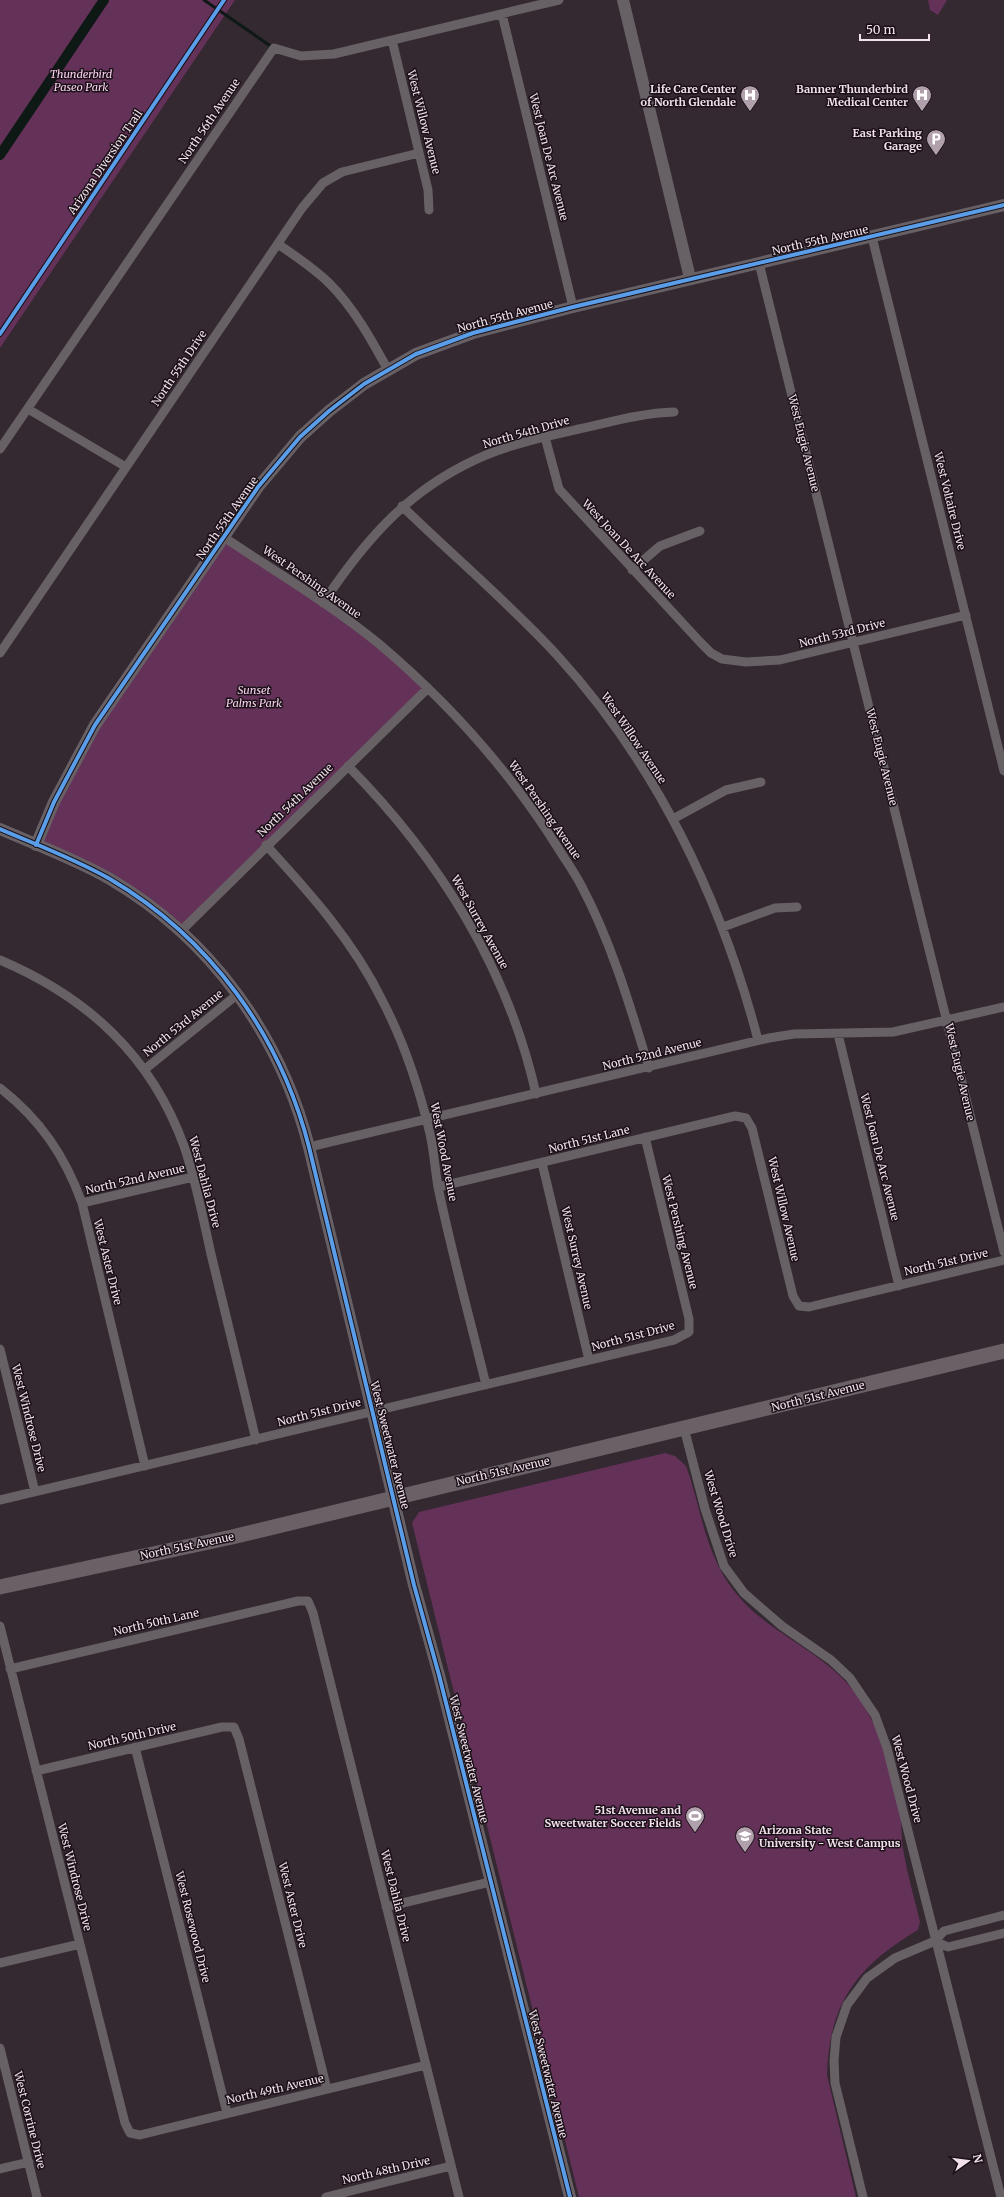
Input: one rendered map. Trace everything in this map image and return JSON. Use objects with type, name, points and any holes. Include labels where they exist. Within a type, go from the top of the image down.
[{"type":"main road","name":"North 51st Avenue","points":[[0,1587],[210,1542],[1004,1351]]},
{"type":"street","name":"North 56th Avenue","points":[[0,450],[274,48],[295,55],[312,57],[334,54],[560,0]]},
{"type":"street","points":[[623,0],[690,278]]},
{"type":"street","name":"West Joan De Arc Avenue","points":[[502,14],[573,307]]},
{"type":"street","name":"West Willow Avenue","points":[[392,40],[428,190],[429,210]]},
{"type":"street","name":"North 55th Drive","points":[[0,653],[302,208],[323,183],[342,172],[419,153]]},
{"type":"street","name":"North 55th Avenue","points":[[36,845],[54,802],[95,725],[225,538],[258,487],[300,437],[329,411],[388,370],[434,347],[473,333],[690,278],[872,237],[1004,205]]},
{"type":"street","name":"West Voltaire Drive","points":[[872,237],[1004,771]]},
{"type":"street","points":[[278,244],[305,263],[341,296],[353,311],[388,370]]},
{"type":"street","name":"West Eugie Avenue","points":[[760,263],[1004,1252]]},
{"type":"street","points":[[28,409],[126,468]]},
{"type":"street","name":"North 54th Drive","points":[[323,603],[346,569],[370,539],[402,506],[439,479],[467,464],[503,449],[545,437],[654,412],[674,412]]},
{"type":"street","name":"West Joan De Arc Avenue","points":[[545,437],[559,489],[632,570],[700,642],[711,653],[722,659]]},
{"type":"street","name":"West Willow Avenue","points":[[402,506],[556,654],[591,695],[622,738],[673,819],[698,869],[723,927],[740,975],[758,1040]]},
{"type":"street","points":[[632,570],[660,546],[700,531]]},
{"type":"street","name":"West Pershing Avenue","points":[[225,538],[323,603],[377,642],[428,688],[466,726],[510,778],[545,827],[582,886],[624,985],[649,1068]]},
{"type":"street","name":"North 53rd Drive","points":[[722,659],[746,662],[780,660],[966,615]]},
{"type":"street","name":"North 54th Avenue","points":[[181,931],[266,845],[428,688]]},
{"type":"street","name":"West Surrey Avenue","points":[[348,766],[403,826],[429,859],[454,896],[478,939],[499,982],[525,1050],[536,1094]]},
{"type":"street","points":[[673,819],[726,790],[761,782]]},
{"type":"street","name":"West Sweetwater Avenue","points":[[0,829],[110,879],[149,905],[181,931],[214,963],[238,994],[270,1044],[291,1087],[310,1146],[393,1497],[570,2197]]},
{"type":"street","name":"West Wood Avenue","points":[[266,845],[309,891],[351,945],[400,1037],[414,1073],[426,1119],[438,1187],[486,1385]]},
{"type":"street","points":[[723,927],[775,908],[797,907]]},
{"type":"street","name":"West Dahlia Drive","points":[[0,960],[44,980],[74,1000],[118,1038],[144,1070],[174,1121],[193,1177],[256,1440]]},
{"type":"street","name":"North 53rd Avenue","points":[[144,1070],[238,994]]},
{"type":"street","name":"North 52nd Avenue","points":[[310,1146],[649,1068],[758,1040],[794,1034],[893,1032],[948,1021],[1004,1007]]},
{"type":"street","name":"West Joan De Arc Avenue","points":[[838,1034],[899,1286]]},
{"type":"street","name":"West Aster Drive","points":[[0,1088],[38,1122],[54,1144],[66,1164],[82,1203],[145,1466]]},
{"type":"street","name":"North 51st Lane","points":[[438,1187],[735,1116],[746,1118]]},
{"type":"street","name":"West Willow Avenue","points":[[746,1118],[752,1128],[793,1296],[799,1306]]},
{"type":"street","name":"West Pershing Avenue","points":[[645,1137],[689,1319],[689,1332]]},
{"type":"street","name":"West Surrey Avenue","points":[[542,1163],[589,1360]]},
{"type":"street","name":"North 52nd Avenue","points":[[82,1203],[193,1177]]},
{"type":"street","name":"North 51st Drive","points":[[799,1306],[809,1307],[1004,1260]]},
{"type":"street","name":"North 51st Drive","points":[[0,1500],[674,1340],[689,1332]]},
{"type":"street","name":"West Windrose Drive","points":[[0,1348],[35,1492]]},
{"type":"street","name":"West Wood Drive","points":[[684,1428],[705,1509],[724,1566],[749,1597],[782,1626],[831,1660],[850,1678],[875,1715],[887,1748],[1001,2197]]},
{"type":"street","name":"North 50th Lane","points":[[10,1669],[298,1601],[308,1601]]},
{"type":"street","name":"West Dahlia Drive","points":[[308,1601],[313,1613],[459,2197]]},
{"type":"street","name":"West Windrose Drive","points":[[0,1626],[125,2123],[130,2133]]},
{"type":"street","name":"North 50th Drive","points":[[36,1771],[222,1727],[234,1727]]},
{"type":"street","name":"West Aster Drive","points":[[234,1727],[239,1739],[327,2089]]},
{"type":"street","name":"West Rosewood Drive","points":[[136,1748],[227,2113]]},
{"type":"street","points":[[386,1907],[490,1882]]},
{"type":"street","points":[[863,2197],[837,2095],[834,2062],[836,2037],[842,2015],[859,1986],[875,1970],[895,1958],[935,1941],[944,1931],[1004,1915]]},
{"type":"street","points":[[935,1941],[948,1947],[1004,1933]]},
{"type":"street","points":[[0,1963],[80,1944]]},
{"type":"street","name":"West Corrine Drive","points":[[0,2048],[38,2197]]},
{"type":"street","name":"North 49th Avenue","points":[[130,2133],[140,2134],[426,2065]]},
{"type":"street","points":[[0,2168],[29,2162]]},
{"type":"street","name":"North 48th Drive","points":[[326,2197],[353,2194],[452,2166]]},
{"type":"green space","name":"Thunderbird Paseo Park","points":[[0,0],[235,0],[0,348]]},
{"type":"green space","points":[[928,0],[947,0],[938,15],[930,10]]},
{"type":"green space","name":"Sunset Palms Park","points":[[225,538],[323,603],[428,688],[181,931],[149,905],[36,845],[77,757]]},
{"type":"green space","name":"51st Avenue and Sweetwater Soccer Fields","points":[[665,1453],[675,1456],[686,1466],[710,1546],[724,1576],[734,1591],[747,1606],[762,1619],[828,1665],[856,1694],[865,1707],[879,1736],[893,1781],[900,1812],[902,1844],[920,1922],[918,1930],[878,1958],[850,1989],[833,2027],[829,2050],[827,2075],[856,2197],[579,2197],[412,1523],[419,1512]]},
{"type":"waterway","points":[[0,155],[104,0]]},
{"type":"waterway","points":[[204,0],[272,47]]},
{"type":"cycle path","name":"Arizona Diversion Trail","points":[[0,334],[224,0]]},
{"type":"cycle path","points":[[36,845],[54,802],[95,725],[258,487],[300,437],[329,411],[364,384],[416,354],[473,333],[573,307],[1004,205]]},
{"type":"cycle path","points":[[0,829],[70,859],[110,879],[146,903],[179,930],[209,960],[236,993],[260,1028],[280,1066],[296,1105],[309,1147],[414,1585],[439,1675],[570,2197]]},
{"type":"place","name":"Life Care Center of North Glendale","points":[[750,112]]},
{"type":"place","name":"Banner Thunderbird Medical Center","points":[[922,112]]},
{"type":"place","name":"East Parking Garage","points":[[936,156]]},
{"type":"place","name":"51st Avenue and Sweetwater Soccer Fields","points":[[695,1833]]},
{"type":"place","name":"Arizona State University - West Campus","points":[[745,1853]]}]
